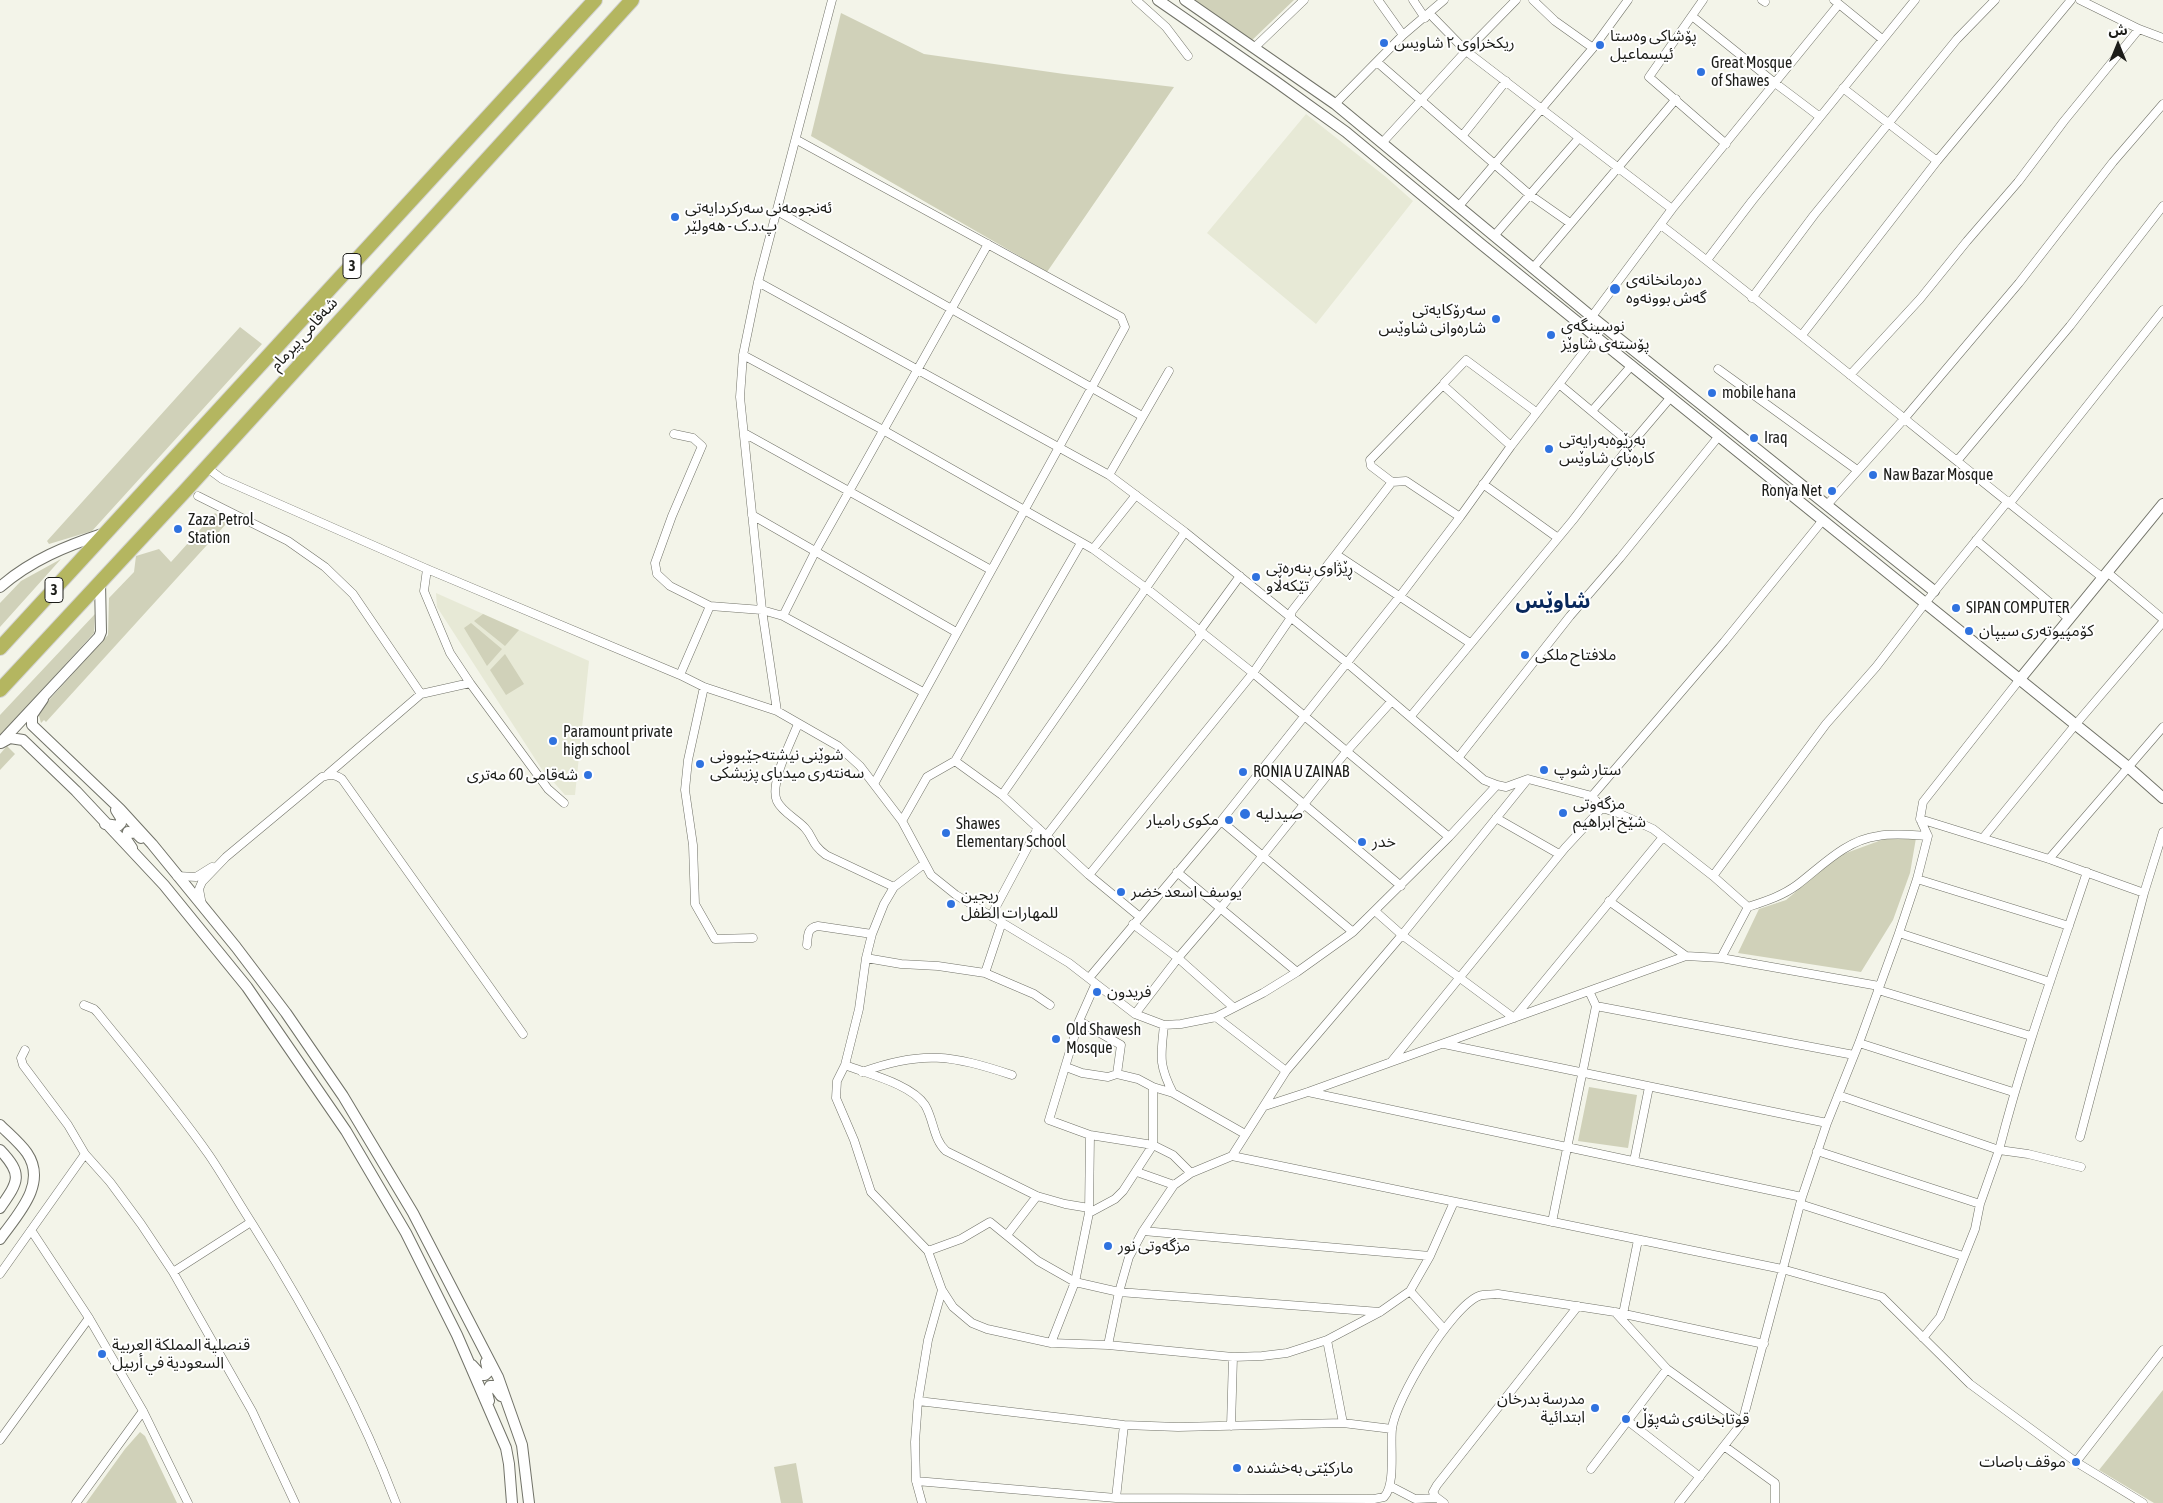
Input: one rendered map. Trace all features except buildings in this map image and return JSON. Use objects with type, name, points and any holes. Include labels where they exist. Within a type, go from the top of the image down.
[{"type":"highway","name":"شەقامی پیرمام","points":[[0,648],[596,0]]},
{"type":"highway","name":"شەقامی پیرمام","points":[[0,690],[632,0]]},
{"type":"street","points":[[777,711],[762,610],[740,397],[743,354],[758,282],[797,140],[832,0]]},
{"type":"street","points":[[1136,0],[1166,27],[1188,56]]},
{"type":"street","points":[[1158,0],[1276,80],[1346,132],[1596,337],[2128,766],[2163,798]]},
{"type":"street","points":[[1185,0],[1335,104],[1592,317],[1934,591]]},
{"type":"street","points":[[1254,48],[1304,0]]},
{"type":"street","points":[[1378,0],[1403,36]]},
{"type":"street","points":[[1413,0],[1466,51],[1672,209]]},
{"type":"street","points":[[1335,104],[1403,36],[1444,0]]},
{"type":"street","points":[[1382,143],[1466,51],[1516,0]]},
{"type":"street","points":[[1533,0],[1554,21],[1593,48]]},
{"type":"street","points":[[1459,206],[1593,48],[1628,0]]},
{"type":"street","points":[[1707,260],[1820,116],[1915,0]]},
{"type":"street","points":[[1752,298],[1814,215],[1957,39],[1995,0]]},
{"type":"street","points":[[1802,335],[1937,160],[2071,0]]},
{"type":"street","points":[[2080,0],[2139,29],[2163,38]]},
{"type":"street","points":[[1700,1],[1692,16],[1649,77],[1726,144]]},
{"type":"street","points":[[1584,327],[1672,209],[1775,83],[1837,2],[1882,39]]},
{"type":"street","points":[[1692,16],[1775,83],[1820,116]]},
{"type":"street","points":[[1850,375],[1920,299],[2018,182],[2064,121],[2139,29]]},
{"type":"street","points":[[1377,62],[1530,195],[1570,223]]},
{"type":"street","points":[[1276,80],[1284,69]]},
{"type":"street","points":[[1463,135],[1506,81]]},
{"type":"street","points":[[1843,88],[1937,160]]},
{"type":"street","points":[[1533,268],[1676,99]]},
{"type":"street","points":[[1827,505],[1904,419],[2019,283],[2095,184],[2163,104]]},
{"type":"street","points":[[1494,236],[1578,138]]},
{"type":"street","points":[[797,140],[1121,317],[1125,326],[874,784]]},
{"type":"street","points":[[1957,461],[2070,326],[2163,206]]},
{"type":"street","points":[[778,211],[1142,416]]},
{"type":"street","points":[[1661,225],[1752,298],[1802,335],[2009,502],[2162,617],[1983,838]]},
{"type":"street","points":[[783,616],[815,552],[953,310],[988,244]]},
{"type":"street","points":[[758,282],[1109,475],[1185,532],[1290,619],[1346,662],[1484,780],[1506,787],[1528,779],[1592,796],[1602,808],[1653,829],[1713,876],[1748,907]]},
{"type":"street","points":[[1713,876],[1826,724],[1876,667],[1934,591],[2009,502],[2163,310]]},
{"type":"street","points":[[1089,978],[1221,821],[1400,596],[1460,517],[1510,446],[1604,326]]},
{"type":"street","points":[[743,354],[883,430],[1093,549],[1146,588],[1200,633],[1253,673],[1449,837]]},
{"type":"street","points":[[1392,482],[1371,466],[1370,460],[1466,360],[1536,412]]},
{"type":"street","points":[[1592,411],[1632,366]]},
{"type":"street","points":[[1718,369],[1857,470]]},
{"type":"street","points":[[1109,475],[1169,372]]},
{"type":"street","points":[[1559,384],[1631,444]]},
{"type":"street","points":[[1443,385],[1510,446]]},
{"type":"street","points":[[1411,716],[1671,397]]},
{"type":"street","points":[[744,433],[992,570]]},
{"type":"street","points":[[674,434],[693,438],[702,446],[672,516],[655,564],[657,574],[670,586],[710,606],[762,610],[783,616],[923,692]]},
{"type":"street","points":[[1458,758],[1570,616],[1620,558],[1719,436]]},
{"type":"street","points":[[206,467],[222,479],[427,569],[704,686],[777,711],[838,746],[860,766],[902,821],[931,875],[956,895],[1068,963],[1135,1014],[1164,1025],[1181,1024],[1216,1016],[1233,1008],[1263,993],[1297,972],[1353,932],[1401,886],[1497,785]]},
{"type":"street","points":[[1089,875],[1253,673],[1290,619],[1292,611],[1392,482],[1406,481],[1460,517]]},
{"type":"street","points":[[1483,484],[1558,538]]},
{"type":"street","points":[[1093,549],[1136,495]]},
{"type":"street","points":[[198,496],[288,541],[325,567],[353,594],[421,694]]},
{"type":"street","points":[[1679,1503],[1742,1423],[1801,1200],[1827,1123],[1859,1043],[1917,879],[1928,836],[1920,819],[1923,802],[2068,618],[2163,504]]},
{"type":"street","points":[[752,515],[956,632]]},
{"type":"street","points":[[1592,796],[1724,642],[1823,520]]},
{"type":"street","points":[[0,587],[33,562],[55,551],[109,531]]},
{"type":"street","points":[[1002,795],[1185,532]]},
{"type":"street","points":[[1976,540],[2068,618]]},
{"type":"street","points":[[902,821],[927,777],[955,761],[1081,543]]},
{"type":"street","points":[[1337,555],[1470,643]]},
{"type":"street","points":[[427,569],[424,591],[450,653],[548,789],[564,803]]},
{"type":"street","points":[[1047,835],[1200,633],[1240,576]]},
{"type":"street","points":[[1,743],[99,637],[101,632],[100,582]]},
{"type":"street","points":[[680,675],[710,606]]},
{"type":"street","points":[[202,905],[199,890],[202,882],[226,858],[421,694],[470,683]]},
{"type":"street","points":[[704,686],[688,760],[685,790],[693,846],[695,904],[714,939],[753,938]]},
{"type":"street","points":[[42,699],[32,715],[32,724],[120,809],[202,905],[286,1013],[365,1132],[414,1213],[498,1377],[522,1445],[529,1503]]},
{"type":"street","points":[[1135,1014],[1178,958],[1306,804],[1346,752],[1391,702]]},
{"type":"street","points":[[798,724],[777,780],[776,794],[778,802],[808,830],[816,848],[826,855],[894,887]]},
{"type":"street","points":[[2049,859],[2163,727]]},
{"type":"street","points":[[1,743],[15,738],[27,743],[76,791],[145,866],[194,921],[247,987],[341,1123],[406,1233],[466,1356],[506,1448],[512,1503]]},
{"type":"street","points":[[955,761],[1002,795],[1089,875],[1140,917]]},
{"type":"street","points":[[1262,769],[1306,804],[1401,886]]},
{"type":"street","points":[[328,774],[337,775],[342,779],[523,1034]]},
{"type":"street","points":[[1232,1156],[1244,1134],[1265,1106],[1286,1071],[1402,934],[1528,779]]},
{"type":"street","points":[[105,824],[118,826],[121,821],[106,797]]},
{"type":"street","points":[[1390,1063],[1559,854],[1602,808]]},
{"type":"street","points":[[1496,818],[1559,854]]},
{"type":"street","points":[[1920,819],[2049,859],[2144,893]]},
{"type":"street","points":[[1221,821],[1353,932]]},
{"type":"street","points":[[991,916],[1038,828]]},
{"type":"street","points":[[145,866],[127,841],[128,832],[136,833],[161,855]]},
{"type":"street","points":[[2080,1137],[2144,893],[2163,832]]},
{"type":"street","points":[[1721,958],[1748,907],[1776,898],[1797,885],[1824,862],[1853,844],[1878,836],[1928,836]]},
{"type":"street","points":[[1514,1018],[1663,837]]},
{"type":"street","points":[[177,876],[196,877],[226,858]]},
{"type":"street","points":[[924,864],[894,887],[884,904],[872,934],[866,958],[859,1008],[845,1065],[837,1081],[836,1098],[854,1140],[871,1192],[928,1252],[942,1290],[953,1307],[972,1323],[987,1329],[1051,1343],[1108,1345],[1233,1357],[1287,1353],[1327,1340],[1380,1312],[1410,1291],[1430,1256],[1454,1202]]},
{"type":"street","points":[[1177,872],[1297,972]]},
{"type":"street","points":[[1923,1338],[1940,1317],[1975,1229],[1980,1204],[1999,1150],[2031,1036],[2087,872]]},
{"type":"street","points":[[1917,879],[2069,926]]},
{"type":"street","points":[[1609,901],[1686,956]]},
{"type":"street","points":[[1375,911],[1402,934],[1514,1018]]},
{"type":"street","points":[[986,973],[1002,922]]},
{"type":"street","points":[[1133,924],[1178,958],[1233,1008]]},
{"type":"street","points":[[807,945],[809,931],[811,928],[818,926],[872,934]]},
{"type":"street","points":[[1898,933],[2050,982]]},
{"type":"street","points":[[1265,1106],[1686,956],[1721,958],[1878,988],[2031,1036]]},
{"type":"street","points":[[866,958],[900,964],[938,966],[986,973],[1034,994],[1050,1005]]},
{"type":"street","points":[[1096,985],[1079,1021],[1049,1120],[1090,1135],[1153,1145],[1173,1155],[1191,1173]]},
{"type":"street","points":[[1552,1222],[1596,1006],[1588,991]]},
{"type":"street","points":[[84,1004],[94,1008],[141,1066],[209,1155],[252,1222],[325,1346],[356,1408],[396,1503]]},
{"type":"street","points":[[1596,1006],[1854,1055]]},
{"type":"street","points":[[1216,1016],[1286,1071]]},
{"type":"street","points":[[1079,1021],[1121,1045],[1117,1074]]},
{"type":"street","points":[[1164,1025],[1161,1061],[1163,1074],[1173,1093]]},
{"type":"street","points":[[1859,1043],[2014,1092]]},
{"type":"street","points":[[1443,1044],[1827,1123]]},
{"type":"street","points":[[25,1050],[21,1058],[23,1065],[68,1125],[85,1154],[116,1189],[173,1272],[252,1411],[295,1503]]},
{"type":"street","points":[[862,1072],[890,1062],[934,1056],[978,1064],[1012,1075]]},
{"type":"street","points":[[845,1065],[909,1090],[924,1104],[933,1122],[937,1137],[946,1151],[1036,1196],[1089,1210],[1115,1199],[1137,1172],[1153,1145],[1153,1087]]},
{"type":"street","points":[[1066,1067],[1082,1073],[1108,1077],[1117,1074],[1138,1079],[1153,1087],[1173,1093],[1244,1134]]},
{"type":"street","points":[[1634,1161],[1649,1086]]},
{"type":"street","points":[[1308,1092],[1634,1161],[1801,1200],[1963,1256]]},
{"type":"street","points":[[1838,1094],[1999,1150],[2028,1154],[2081,1167]]},
{"type":"street","points":[[0,1126],[26,1152],[33,1167],[34,1182],[27,1200],[0,1239]]},
{"type":"street","points":[[1051,1343],[1074,1282],[1089,1210],[1090,1135]]},
{"type":"street","points":[[0,1150],[11,1162],[17,1176],[14,1188],[0,1208]]},
{"type":"street","points":[[1818,1151],[1980,1204]]},
{"type":"street","points":[[0,1274],[85,1154]]},
{"type":"street","points":[[1108,1345],[1119,1292],[1129,1257],[1143,1231],[1174,1185],[1191,1173],[1232,1156],[1782,1269],[1882,1297],[1970,1384],[2076,1462],[2143,1503]]},
{"type":"street","points":[[1137,1172],[1174,1185]]},
{"type":"street","points":[[1007,1235],[1036,1196]]},
{"type":"street","points":[[173,1272],[252,1222]]},
{"type":"street","points":[[928,1252],[961,1239],[990,1222],[1038,1260],[1074,1282],[1119,1292],[1380,1312]]},
{"type":"street","points":[[31,1230],[89,1318],[143,1410],[188,1503]]},
{"type":"street","points":[[1143,1231],[1430,1256]]},
{"type":"street","points":[[1619,1313],[1638,1240]]},
{"type":"street","points":[[922,1503],[916,1481],[915,1442],[918,1401],[928,1340],[942,1290]]},
{"type":"street","points":[[1410,1291],[1444,1329]]},
{"type":"street","points":[[916,1481],[1116,1498],[1309,1501],[1384,1500],[1390,1486],[1392,1429],[1407,1387],[1444,1329],[1464,1307],[1479,1296],[1498,1294],[1578,1306],[1764,1344]]},
{"type":"street","points":[[1444,1503],[1433,1492],[1446,1472],[1578,1306]]},
{"type":"street","points":[[1619,1313],[1667,1369],[1742,1423]]},
{"type":"street","points":[[0,1440],[89,1318]]},
{"type":"street","points":[[1327,1340],[1343,1423]]},
{"type":"street","points":[[2076,1462],[2163,1350]]},
{"type":"street","points":[[466,1356],[480,1375],[485,1376],[488,1372],[483,1351]]},
{"type":"street","points":[[1231,1426],[1233,1357]]},
{"type":"street","points":[[1591,1470],[1667,1369]]},
{"type":"street","points":[[495,1426],[487,1393],[490,1386],[496,1388],[512,1417]]},
{"type":"street","points":[[918,1401],[1124,1425],[1231,1426],[1343,1423],[1392,1429]]},
{"type":"street","points":[[76,1503],[143,1410]]},
{"type":"street","points":[[1628,1421],[1700,1477]]},
{"type":"street","points":[[1116,1498],[1124,1425]]},
{"type":"street","points":[[1724,1446],[1775,1483],[1775,1503]]},
{"type":"street","points":[[1390,1486],[1415,1499],[1437,1498]]},
{"type":"shaded area","points":[[1185,0],[1294,0],[1248,44]]},
{"type":"shaded area","points":[[841,13],[924,54],[1064,74],[1174,87],[1047,272],[811,136]]},
{"type":"shaded area","points":[[1306,114],[1386,177],[1413,201],[1316,324],[1207,233]]},
{"type":"shaded area","points":[[240,327],[262,344],[92,531],[49,544],[47,541]]},
{"type":"shaded area","points":[[215,513],[227,523],[46,722],[44,720],[41,723],[38,712],[108,635],[109,598],[134,572],[136,556],[159,549],[171,562]]},
{"type":"shaded area","points":[[61,559],[0,627],[0,603],[21,581]]},
{"type":"shaded area","points":[[436,593],[589,661],[575,795],[565,795],[541,768],[437,607]]},
{"type":"shaded area","points":[[95,614],[94,633],[0,736],[0,715]]},
{"type":"shaded area","points":[[483,614],[519,630],[505,646],[474,621]]},
{"type":"shaded area","points":[[471,623],[502,649],[487,666],[464,628]]},
{"type":"shaded area","points":[[505,654],[524,684],[506,695],[490,670]]},
{"type":"shaded area","points":[[7,746],[15,754],[0,770],[0,754]]},
{"type":"shaded area","points":[[1887,838],[1916,838],[1910,873],[1893,920],[1861,972],[1738,953],[1759,909],[1786,900],[1838,856]]},
{"type":"shaded area","points":[[1589,1087],[1637,1095],[1628,1148],[1578,1141]]},
{"type":"shaded area","points":[[2163,1390],[2163,1503],[2154,1503],[2099,1470]]},
{"type":"shaded area","points":[[140,1432],[145,1436],[177,1503],[86,1503],[125,1449]]},
{"type":"shaded area","points":[[796,1463],[803,1503],[781,1503],[774,1467]]},
{"type":"place","name":"ريكخراوى ۲ شاويس","points":[[1384,43]]},
{"type":"place","name":"پۆشاکی وەستا ئیسماعیل","points":[[1600,45]]},
{"type":"place","name":"Great Mosque of Shawes","points":[[1701,72]]},
{"type":"place","name":"ئەنجومەنی سەرکردایەتی پ.د.ک - هەولێر","points":[[675,217]]},
{"type":"place","name":"دەرمانخانەی گەش بوونەوە","points":[[1615,289]]},
{"type":"place","name":"سەرۆکایەتی شارەوانی شاوێس","points":[[1496,319]]},
{"type":"place","name":"نوسینگەی پۆستەی شاوێز","points":[[1551,335]]},
{"type":"place","name":"mobile hana","points":[[1712,393]]},
{"type":"place","name":"Iraq","points":[[1754,438]]},
{"type":"place","name":"بەڕێوەبەرایەتی کارەبای شاوێس","points":[[1549,449]]},
{"type":"place","name":"Naw Bazar Mosque","points":[[1873,475]]},
{"type":"place","name":"Ronya Net","points":[[1832,491]]},
{"type":"place","name":"Zaza Petrol Station","points":[[178,529]]},
{"type":"place","name":"ڕێژاوی بنەرەتی تێکەڵاو","points":[[1256,577]]},
{"type":"place","name":"SIPAN COMPUTER","points":[[1956,608]]},
{"type":"place","name":"کۆمپیوتەری سیپان","points":[[1969,631]]},
{"type":"place","name":"ملافتاح ملکی","points":[[1525,655]]},
{"type":"place","name":"Paramount private high school","points":[[553,741]]},
{"type":"place","name":"شوێنی نیشتەجێبوونی سەنتەری میدیای پزیشکی","points":[[700,764]]},
{"type":"place","name":"ستار شوپ","points":[[1544,770]]},
{"type":"place","name":"RONIA U ZAINAB","points":[[1243,772]]},
{"type":"place","name":"شەقامی 60 مەتری","points":[[588,775]]},
{"type":"place","name":"مزگەوتی شێخ ابراهیم","points":[[1563,813]]},
{"type":"place","name":"صیدلیە","points":[[1245,814]]},
{"type":"place","name":"مکوی رامیار","points":[[1229,820]]},
{"type":"place","name":"Shawes Elementary School","points":[[946,833]]},
{"type":"place","name":"خدر","points":[[1362,842]]},
{"type":"place","name":"يوسف اسعد خضر","points":[[1121,892]]},
{"type":"place","name":"ريجين للمهارات الطفل","points":[[951,904]]},
{"type":"place","name":"فريدون","points":[[1097,992]]},
{"type":"place","name":"Old Shawesh Mosque","points":[[1056,1039]]},
{"type":"place","name":"مزگەوتی نور","points":[[1108,1246]]},
{"type":"place","name":"قنصلية المملكة العربية السعودية في أربيل","points":[[102,1354]]},
{"type":"place","name":"مدرسة بدرخان ابتدائية","points":[[1595,1408]]},
{"type":"place","name":"قوتابخانەی شەپۆڵ","points":[[1626,1419]]},
{"type":"place","name":"موقف باصات","points":[[2076,1462]]},
{"type":"place","name":"مارکێتی بەخشندە","points":[[1237,1468]]},
{"type":"district","name":"شاوێس","points":[[1553,601]]}]
